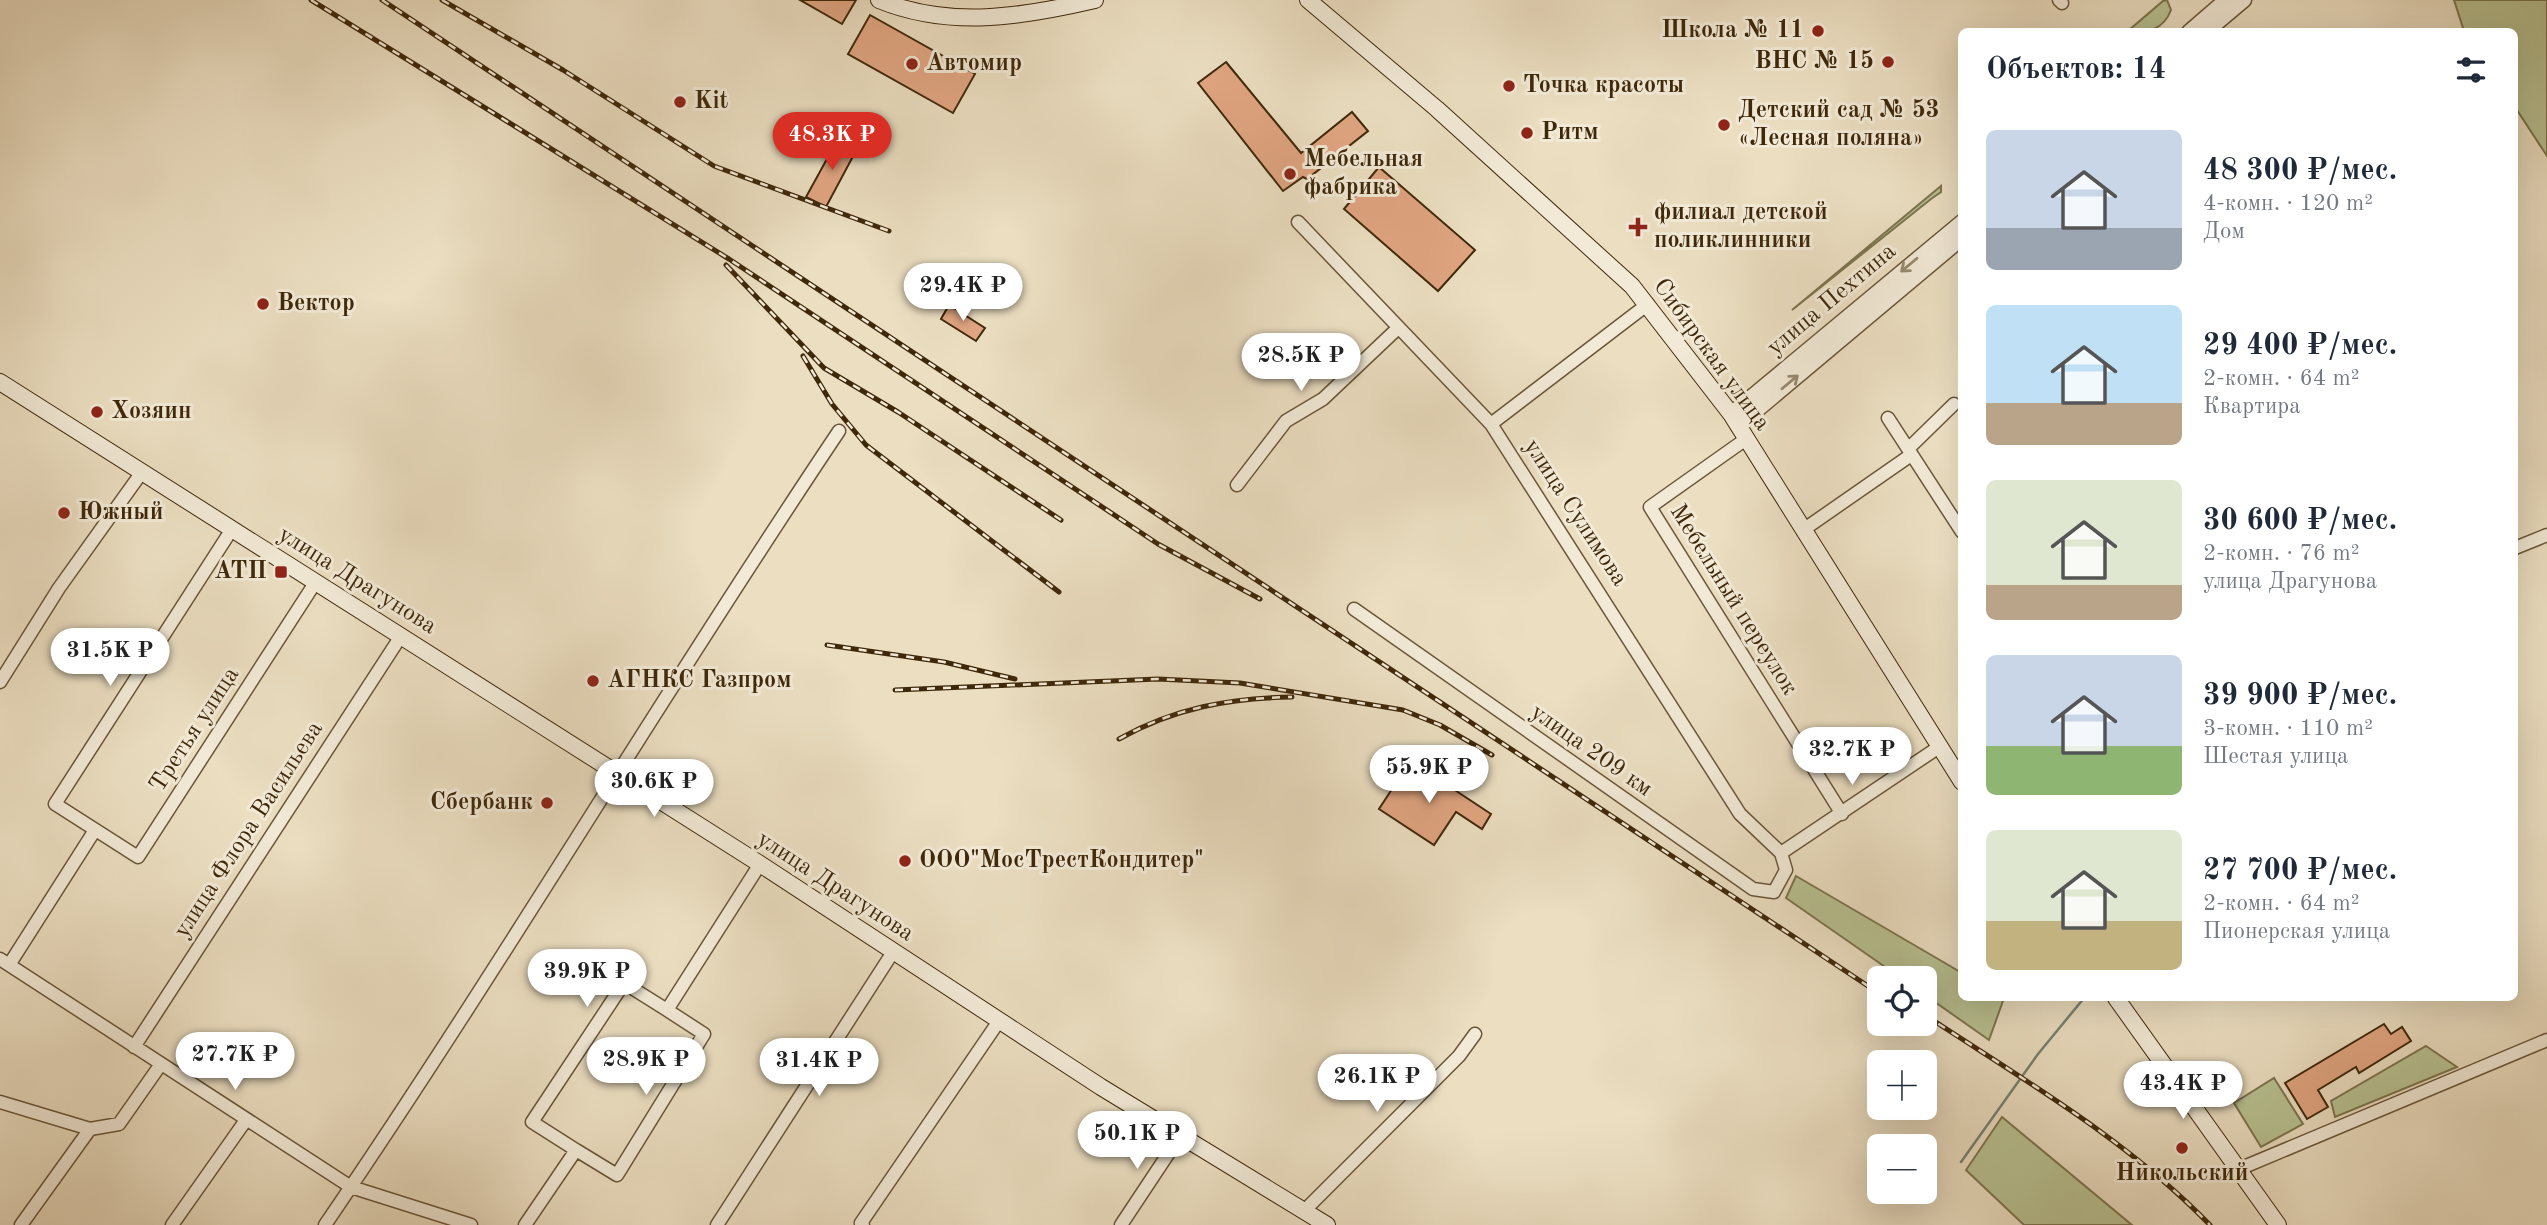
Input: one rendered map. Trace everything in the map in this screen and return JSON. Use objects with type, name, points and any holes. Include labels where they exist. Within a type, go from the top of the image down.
[{"type":"main road","points":[[879,0],[925,16],[960,20],[1016,15],[1090,1]]},
{"type":"main road","name":"Сибирская улица","points":[[1308,0],[1556,215],[1632,286],[1738,426],[1939,747],[1958,772]]},
{"type":"main road","name":"улица Драгунова","points":[[0,382],[760,864],[1180,1136],[1327,1225]]},
{"type":"main road","points":[[2118,1001],[2277,1225]]},
{"type":"street","points":[[2194,28],[2226,0]]},
{"type":"street","points":[[2211,28],[2244,0]]},
{"type":"street","name":"улица Сулимова","points":[[1298,222],[1397,329],[1491,424],[1740,814],[1781,853]]},
{"type":"street","name":"улица Пехтина","points":[[1738,426],[1958,226]]},
{"type":"street","name":"улица Пехтина","points":[[1738,426],[1958,241]]},
{"type":"street","points":[[1491,424],[1647,304]]},
{"type":"street","points":[[1237,485],[1286,421],[1323,399],[1397,329]]},
{"type":"street","points":[[1803,530],[1909,452],[1954,404]]},
{"type":"street","points":[[1888,418],[1958,526]]},
{"type":"street","name":"Мебельный переулок","points":[[1738,426],[1650,507],[1842,814]]},
{"type":"street","points":[[325,1225],[495,971],[618,774],[839,431]]},
{"type":"street","points":[[0,682],[59,588],[142,472]]},
{"type":"street","name":"Третья улица","points":[[232,529],[55,804],[138,857],[315,583]]},
{"type":"street","points":[[2518,547],[2547,535]]},
{"type":"street","name":"улица 209 км","points":[[1354,609],[1753,889],[1774,892],[1786,870],[1781,853]]},
{"type":"street","name":"улица Флора Васильева","points":[[134,1046],[401,636]]},
{"type":"street","points":[[1781,853],[1939,747]]},
{"type":"street","points":[[95,830],[5,962],[351,1187],[471,1225]]},
{"type":"street","points":[[667,1010],[760,864]]},
{"type":"street","points":[[717,1225],[893,952]]},
{"type":"street","points":[[624,983],[667,1010],[704,1034],[617,1175],[532,1122],[624,983]]},
{"type":"street","points":[[863,1225],[861,1223],[999,1021]]},
{"type":"street","points":[[1304,1211],[1460,1056],[1475,1034]]},
{"type":"street","points":[[2239,1169],[2547,1040]]},
{"type":"street","points":[[0,1102],[90,1129],[119,1124],[161,1064]]},
{"type":"street","points":[[172,1225],[246,1120]]},
{"type":"street","points":[[21,1225],[90,1129]]},
{"type":"street","points":[[1121,1225],[1180,1136]]},
{"type":"street","points":[[525,1225],[576,1150]]},
{"type":"green space","points":[[2167,0],[2171,10],[2164,22],[2156,28],[2132,28]]},
{"type":"green space","points":[[2454,0],[2547,0],[2547,156],[2518,112],[2518,28],[2463,28]]},
{"type":"green space","points":[[1941,186],[1941,192],[1792,310]]},
{"type":"green space","points":[[1796,876],[1958,971],[1958,1001],[2003,1001],[1989,1040],[1937,1003],[1937,966],[1884,966],[1786,898]]},
{"type":"green space","points":[[2426,1046],[2457,1067],[2335,1117],[2331,1101]]},
{"type":"green space","points":[[2274,1078],[2303,1124],[2261,1147],[2234,1103]]},
{"type":"green space","points":[[2002,1117],[2132,1225],[2024,1225],[1966,1170]]},
{"type":"building","points":[[800,0],[856,0],[842,24]]},
{"type":"building","name":"Автомир","points":[[870,15],[975,74],[953,113],[848,54]]},
{"type":"building","points":[[1226,62],[1301,153],[1352,112],[1368,131],[1307,179],[1303,177],[1283,191],[1198,83]]},
{"type":"building","points":[[839,137],[858,147],[826,207],[806,197]]},
{"type":"building","points":[[1379,167],[1475,250],[1438,291],[1344,209]]},
{"type":"building","points":[[949,305],[985,328],[976,341],[941,319]]},
{"type":"building","points":[[1414,763],[1491,814],[1482,829],[1456,812],[1434,845],[1379,809],[1396,783],[1400,785]]},
{"type":"building","points":[[2384,1024],[2391,1034],[2402,1027],[2411,1041],[2359,1073],[2356,1067],[2318,1090],[2328,1107],[2307,1119],[2285,1083]]},
{"type":"waterway","points":[[1961,1162],[2038,1054],[2082,1001]]},
{"type":"railway","points":[[311,0],[729,259],[1158,544],[1260,599]]},
{"type":"railway","points":[[382,0],[1867,985]]},
{"type":"railway","points":[[442,0],[563,70],[714,166],[889,231]]},
{"type":"railway","points":[[726,265],[824,368],[898,412],[1061,520]]},
{"type":"railway","points":[[803,356],[832,404],[866,445],[1059,592]]},
{"type":"railway","points":[[827,645],[944,662],[1015,679]]},
{"type":"railway","points":[[895,690],[1158,679],[1240,683],[1403,710],[1440,725],[1492,755]]},
{"type":"railway","points":[[1119,739],[1182,712],[1225,703],[1292,697]]},
{"type":"railway","points":[[1937,1023],[2109,1138],[2145,1165],[2210,1225]]},
{"type":"place","name":"Школа № 11","points":[[1818,31]]},
{"type":"place","name":"ВНС № 15","points":[[1888,62]]},
{"type":"place","name":"Автомир","points":[[912,64]]},
{"type":"place","name":"Точка красоты","points":[[1509,86]]},
{"type":"place","name":"Kit","points":[[680,102]]},
{"type":"place","name":"Детский сад № 53 «Лесная поляна»","points":[[1724,125]]},
{"type":"place","name":"Ритм","points":[[1527,133]]},
{"type":"place","name":"Мебельная фабрика","points":[[1290,174]]},
{"type":"place","name":"филиал детской поликлинники","points":[[1638,227]]},
{"type":"place","name":"Вектор","points":[[263,304]]},
{"type":"place","name":"Хозяин","points":[[97,412]]},
{"type":"place","name":"Южный","points":[[64,513]]},
{"type":"place","name":"АТП","points":[[281,572]]},
{"type":"place","name":"АГНКС Газпром","points":[[593,681]]},
{"type":"place","name":"Сбербанк","points":[[547,803]]},
{"type":"place","name":"ООО\"МосТрестКондитер\"","points":[[905,861]]},
{"type":"place","name":"Никольский","points":[[2182,1148]]}]
